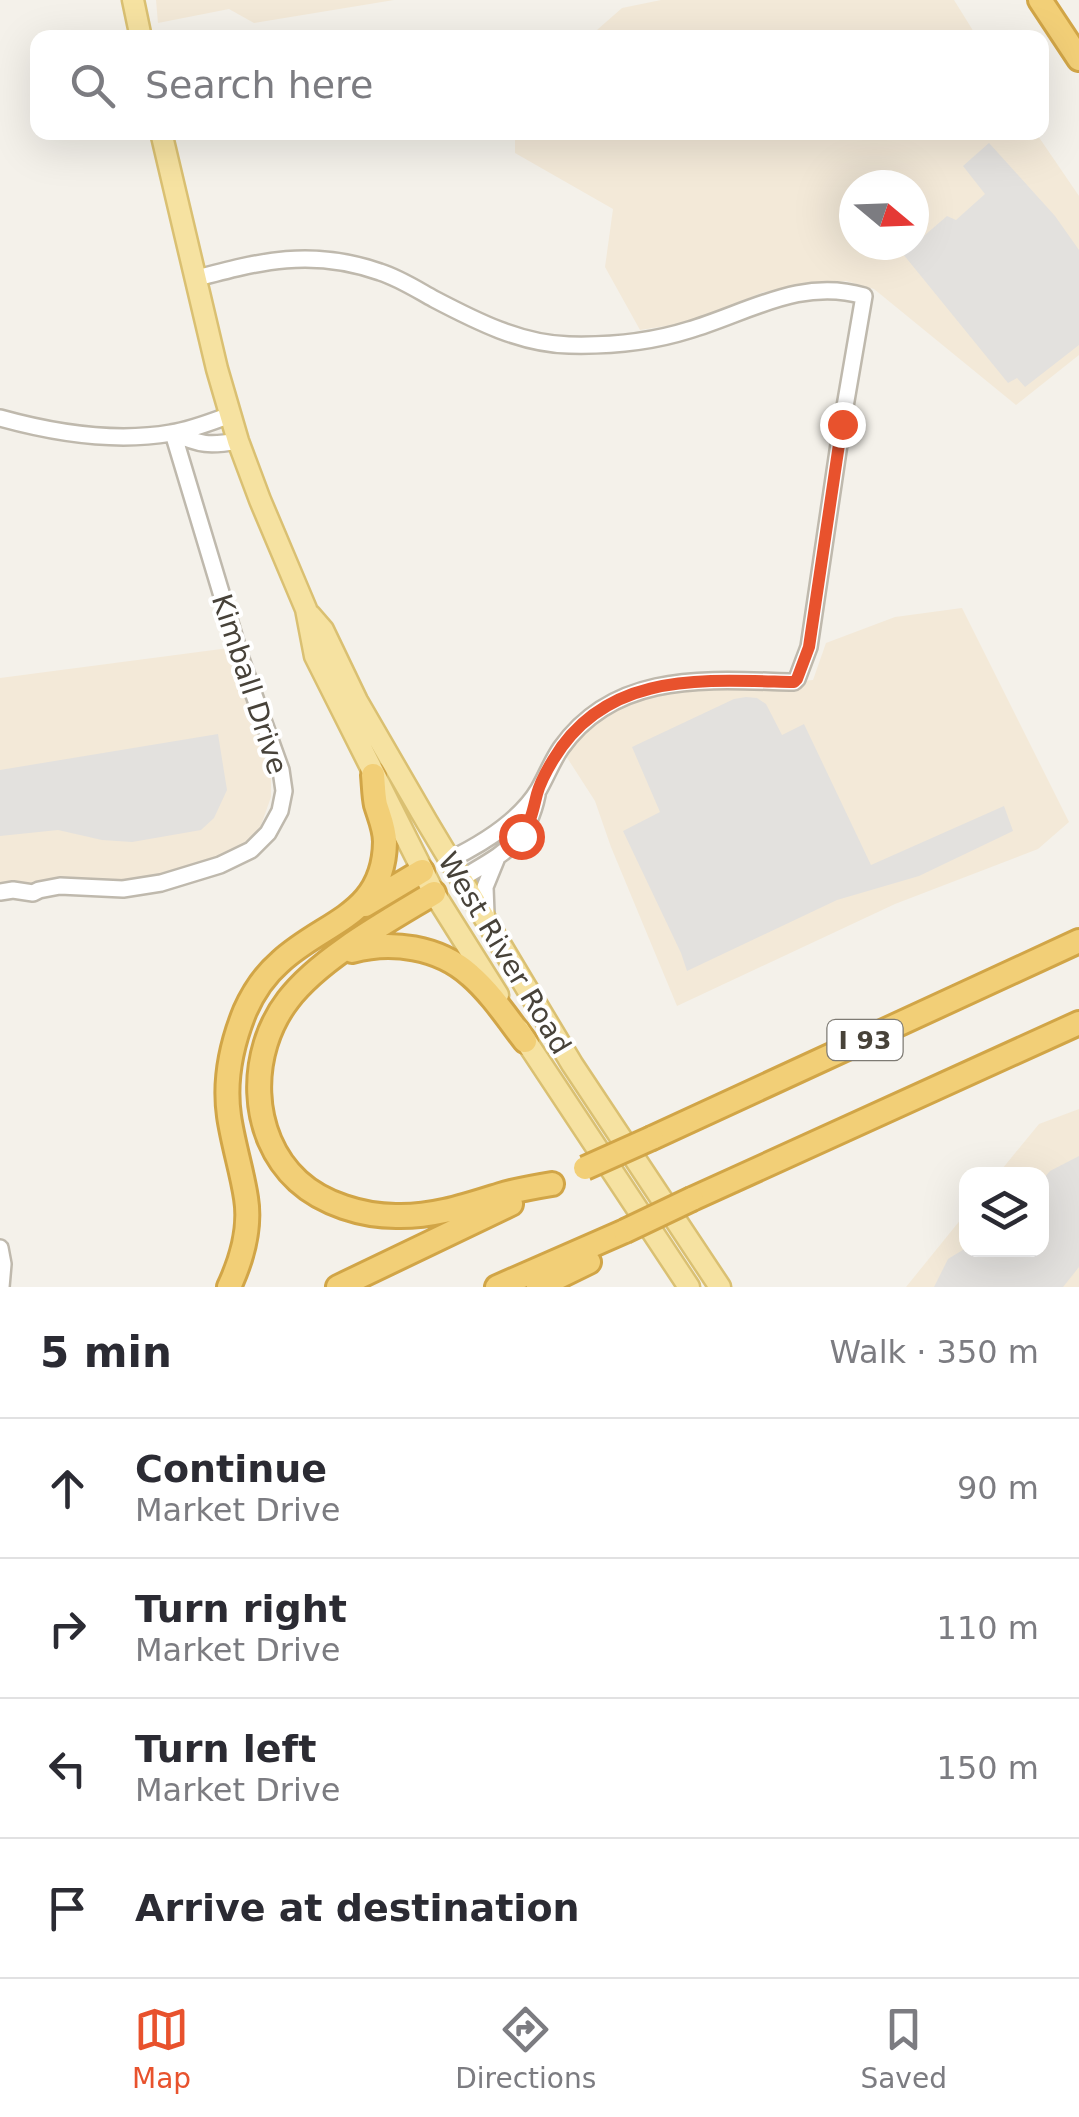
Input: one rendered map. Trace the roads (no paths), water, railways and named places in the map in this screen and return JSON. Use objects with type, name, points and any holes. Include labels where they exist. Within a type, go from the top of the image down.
[{"type":"highway","points":[[1040,0],[1079,59]]},
{"type":"highway","points":[[360,908],[373,889],[384,855],[383,824],[372,775]]},
{"type":"highway","points":[[229,1287],[246,1236],[247,1202],[228,1114],[230,1063],[238,1030],[257,987],[280,962],[312,938],[422,871]]},
{"type":"highway","points":[[434,893],[338,954],[286,1002],[275,1018],[263,1050],[259,1087],[264,1122],[277,1154],[298,1180],[324,1198],[360,1212],[396,1216],[446,1211],[552,1184]]},
{"type":"highway","name":"I 93","points":[[338,1287],[585,1168],[1079,942]]},
{"type":"highway","points":[[338,954],[394,946],[440,956],[474,977],[525,1042]]},
{"type":"highway","name":"I 93","points":[[497,1287],[1079,1024]]},
{"type":"highway","points":[[538,1287],[594,1260],[626,1231]]},
{"type":"main road","points":[[134,0],[140,30]]},
{"type":"main road","name":"West River Road","points":[[163,140],[230,415],[306,610],[315,656],[434,893],[525,1042],[689,1287]]},
{"type":"main road","name":"West River Road","points":[[306,610],[323,630],[449,860],[572,1064],[720,1287]]},
{"type":"main road","points":[[422,871],[449,860]]},
{"type":"main road","points":[[434,893],[461,880]]},
{"type":"street","points":[[194,279],[282,259],[342,263],[381,272],[514,335],[572,346],[631,342],[684,332],[803,292],[826,290],[864,296],[809,647],[800,673],[794,682],[684,682],[643,690],[617,698],[592,714],[553,760],[527,828],[492,868],[484,892],[490,927]]},
{"type":"street","points":[[0,418],[60,432],[120,437],[173,433],[230,415]]},
{"type":"street","points":[[173,433],[214,446],[238,441]]},
{"type":"street","name":"Kimball Drive","points":[[0,892],[33,894],[60,886],[123,889],[162,883],[220,866],[252,850],[268,834],[280,811],[284,791],[281,770],[241,659],[173,433]]},
{"type":"street","points":[[449,860],[496,832],[538,791]]},
{"type":"street","points":[[461,880],[502,853]]},
{"type":"street","points":[[0,1248],[1,1287]]}]
